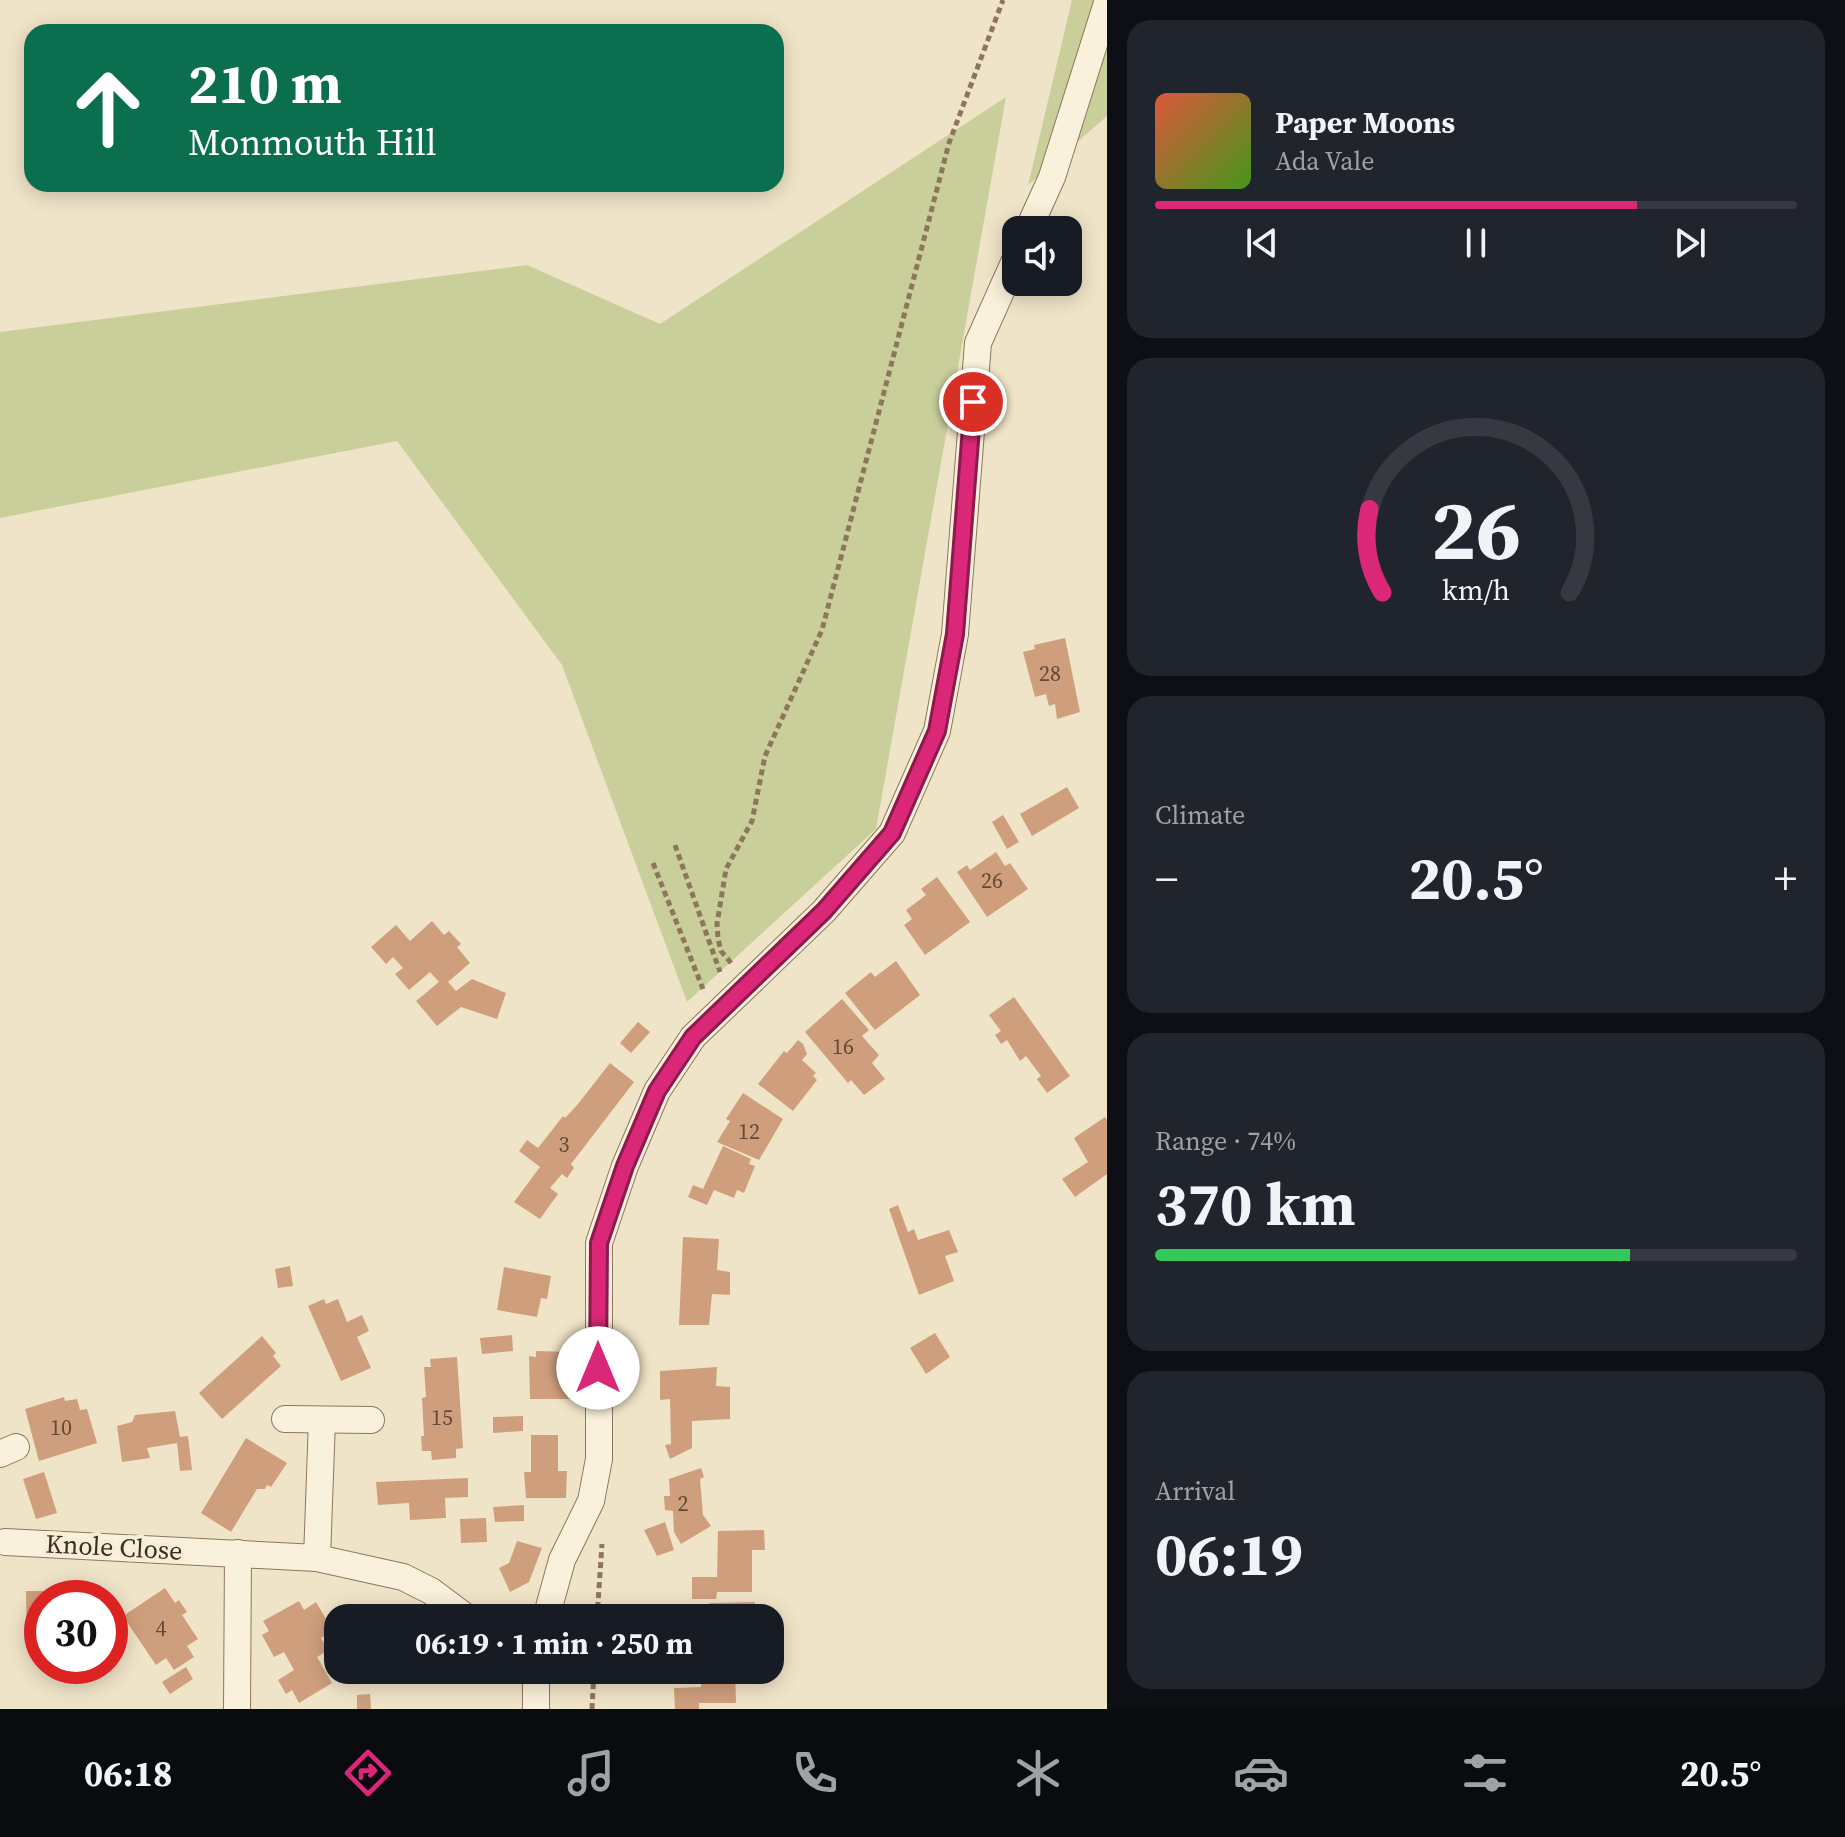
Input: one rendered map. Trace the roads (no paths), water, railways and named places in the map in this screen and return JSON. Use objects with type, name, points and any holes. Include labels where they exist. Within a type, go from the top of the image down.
[{"type":"street","points":[[1034,216],[1052,177],[1107,3]]},
{"type":"street","points":[[550,1604],[562,1560],[591,1501],[599,1459],[599,1243],[625,1166],[657,1091],[693,1037],[824,911],[892,833],[937,731],[955,634],[978,343],[1002,289]]},
{"type":"street","points":[[285,1419],[371,1420]]},
{"type":"street","points":[[317,1558],[322,1420]]},
{"type":"street","name":"Knole Close","points":[[2,1539],[317,1558],[403,1577],[448,1604]]},
{"type":"street","points":[[237,1709],[238,1553]]},
{"type":"street","points":[[536,1684],[536,1709]]}]
